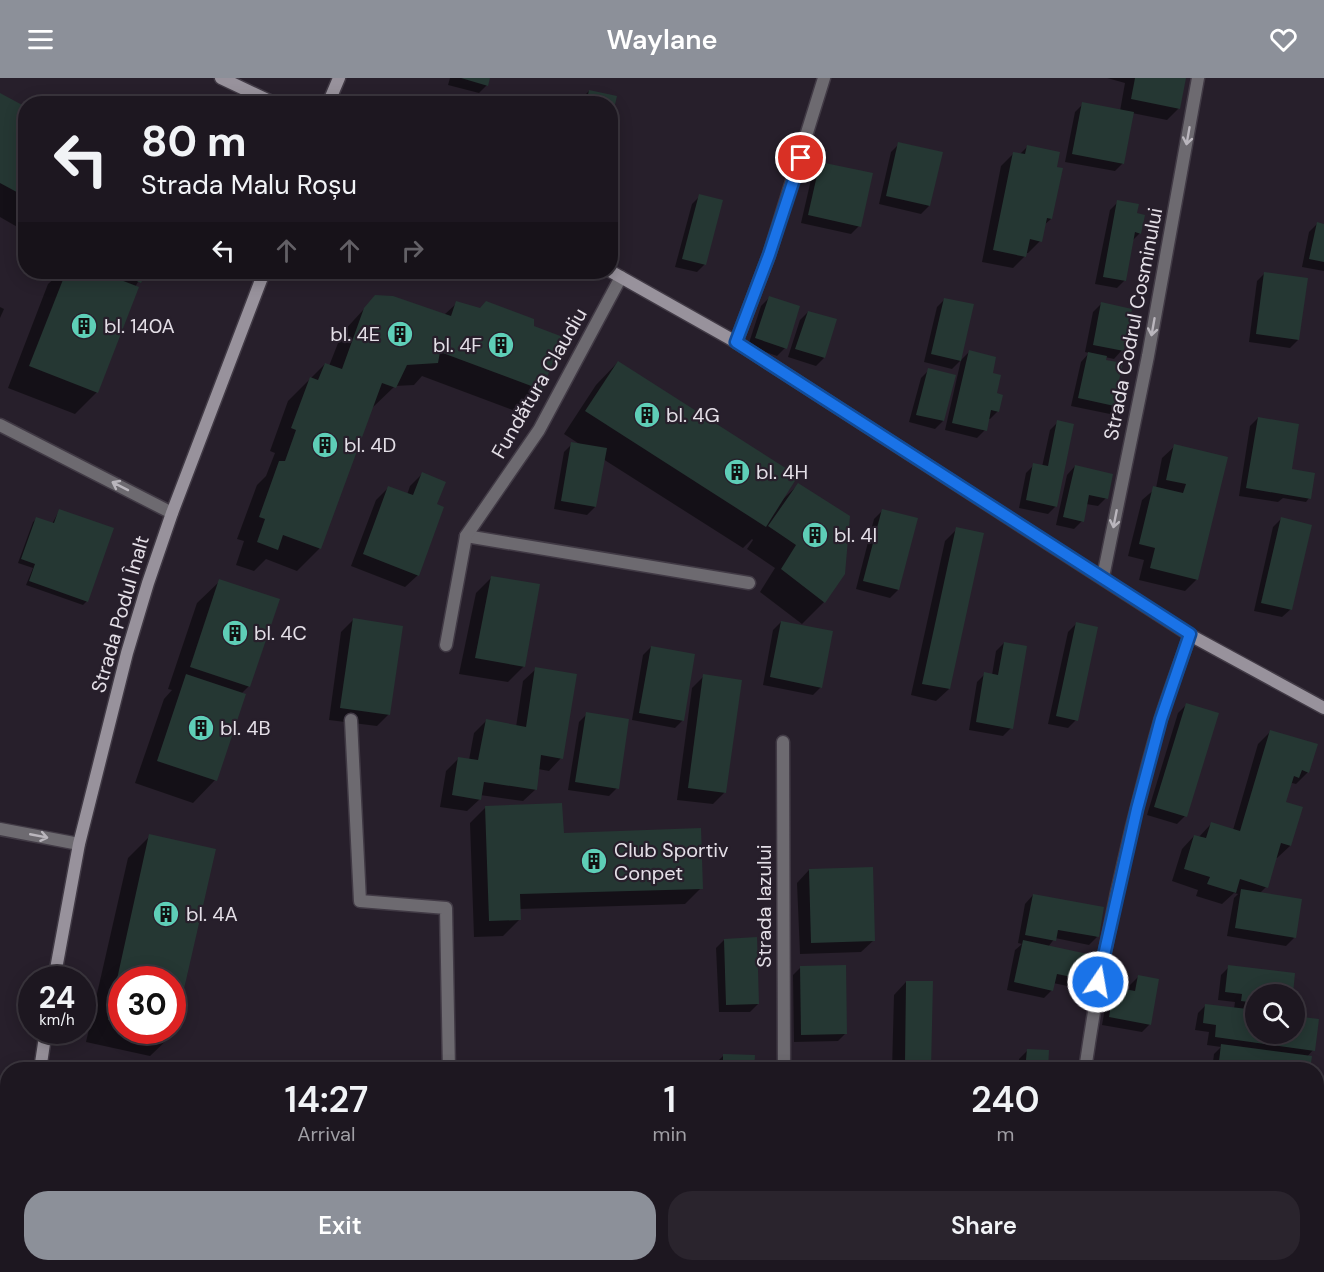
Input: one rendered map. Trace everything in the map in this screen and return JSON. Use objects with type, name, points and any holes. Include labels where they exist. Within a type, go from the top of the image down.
[{"type":"street","points":[[221,78],[259,96]]},
{"type":"street","points":[[331,96],[339,78]]},
{"type":"street","points":[[736,342],[769,255],[824,78]]},
{"type":"street","name":"Strada Codrul Cosminului","points":[[1103,577],[1148,356],[1198,78]]},
{"type":"street","points":[[618,275],[736,342],[1190,634],[1324,708]]},
{"type":"street","name":"Strada Podul Înalt","points":[[57,966],[79,843],[127,652],[172,513],[261,279]]},
{"type":"street","name":"Fundătura Claudiu","points":[[446,645],[466,536],[539,430],[614,279]]},
{"type":"street","points":[[0,425],[172,513]]},
{"type":"street","points":[[466,536],[749,583]]},
{"type":"street","points":[[1086,1062],[1101,970],[1134,821],[1161,719],[1190,634]]},
{"type":"street","points":[[351,720],[360,901],[446,908],[449,1062]]},
{"type":"street","name":"Strada Iazului","points":[[783,742],[784,1062]]},
{"type":"street","points":[[0,828],[79,843]]},
{"type":"street","points":[[41,1062],[44,1044]]},
{"type":"street","points":[[694,1272],[707,1272]]},
{"type":"building","points":[[461,78],[490,78],[488,86]]},
{"type":"building","points":[[1135,78],[1186,78],[1180,109],[1131,99]]},
{"type":"building","points":[[589,90],[617,96],[588,96]]},
{"type":"building","points":[[0,93],[18,103],[18,193],[0,183]]},
{"type":"building","points":[[1082,102],[1134,112],[1124,164],[1072,154]]},
{"type":"building","points":[[898,142],[943,152],[930,206],[886,196]]},
{"type":"building","points":[[1027,145],[1060,152],[1057,167],[1063,168],[1052,219],[1047,218],[1042,242],[1030,239],[1026,257],[993,250],[1013,152],[1025,154]]},
{"type":"building","points":[[820,162],[873,173],[861,227],[808,215]]},
{"type":"building","points":[[699,194],[723,200],[706,265],[682,259]]},
{"type":"building","points":[[1117,200],[1139,204],[1137,213],[1145,215],[1141,234],[1135,232],[1126,281],[1103,277]]},
{"type":"building","points":[[1317,222],[1324,224],[1324,262],[1309,259]]},
{"type":"building","points":[[1264,272],[1308,278],[1299,340],[1256,334]]},
{"type":"building","name":"bl. 140A","points":[[63,279],[118,279],[139,287],[98,393],[29,366]]},
{"type":"building","points":[[375,295],[393,296],[451,316],[456,301],[480,308],[486,301],[534,319],[534,326],[563,337],[542,390],[440,352],[438,363],[407,365],[396,388],[382,383],[321,549],[283,535],[278,550],[257,542],[265,519],[259,517],[279,461],[285,461],[296,430],[291,428],[310,377],[318,380],[325,363],[342,369],[364,308]]},
{"type":"building","points":[[769,296],[800,306],[787,349],[755,338]]},
{"type":"building","points":[[944,298],[974,304],[961,361],[931,354]]},
{"type":"building","points":[[1101,302],[1132,309],[1124,351],[1093,345]]},
{"type":"building","points":[[808,311],[837,319],[825,358],[795,349]]},
{"type":"building","points":[[969,350],[996,357],[993,373],[1001,375],[997,393],[1003,395],[999,412],[991,410],[987,431],[952,423]]},
{"type":"building","points":[[1088,352],[1107,356],[1106,360],[1123,363],[1117,389],[1123,390],[1119,407],[1078,398]]},
{"type":"building","points":[[618,361],[798,476],[766,527],[585,411]]},
{"type":"building","points":[[928,368],[956,375],[944,421],[916,415]]},
{"type":"building","points":[[1258,417],[1299,424],[1292,469],[1315,473],[1311,499],[1246,488]]},
{"type":"building","points":[[1057,420],[1074,424],[1057,507],[1026,500],[1033,463],[1048,466]]},
{"type":"building","points":[[571,442],[607,448],[596,507],[561,501]]},
{"type":"building","points":[[1174,444],[1228,457],[1198,580],[1150,568],[1155,548],[1139,544],[1153,486],[1183,493],[1186,484],[1166,480]]},
{"type":"building","points":[[1075,465],[1113,474],[1108,499],[1089,495],[1084,522],[1063,517]]},
{"type":"building","points":[[422,472],[446,482],[437,504],[444,507],[419,576],[363,554],[388,486],[413,495]]},
{"type":"building","name":"bl. 4I","points":[[798,483],[850,516],[845,574],[825,603],[781,569],[796,545],[768,526]]},
{"type":"building","points":[[59,509],[114,528],[88,602],[29,581],[35,564],[21,559],[36,517],[54,523]]},
{"type":"building","points":[[882,509],[918,518],[899,590],[863,581]]},
{"type":"building","points":[[1281,517],[1312,525],[1292,610],[1261,603]]},
{"type":"building","points":[[956,527],[984,533],[950,689],[922,684]]},
{"type":"building","points":[[491,576],[540,584],[525,667],[475,658]]},
{"type":"building","name":"bl. 4C","points":[[219,579],[280,599],[250,687],[190,667]]},
{"type":"building","points":[[353,618],[403,626],[390,715],[340,708]]},
{"type":"building","points":[[781,621],[833,631],[822,688],[770,677]]},
{"type":"building","points":[[1076,622],[1098,627],[1078,721],[1056,716]]},
{"type":"building","points":[[1004,642],[1027,646],[1013,729],[976,722],[984,672],[998,675]]},
{"type":"building","points":[[651,646],[695,654],[684,721],[639,713]]},
{"type":"building","points":[[535,667],[577,674],[563,759],[541,755],[537,790],[484,782],[481,800],[452,795],[458,757],[478,760],[486,719],[526,727]]},
{"type":"building","name":"bl. 4B","points":[[186,674],[246,694],[217,781],[157,761]]},
{"type":"building","points":[[703,674],[742,680],[726,793],[688,788]]},
{"type":"building","points":[[1186,703],[1219,713],[1187,817],[1154,807]]},
{"type":"building","points":[[586,712],[629,719],[619,789],[575,782]]},
{"type":"building","points":[[1270,730],[1318,744],[1309,773],[1302,770],[1299,778],[1294,776],[1286,802],[1303,807],[1291,846],[1281,843],[1268,888],[1240,879],[1236,893],[1207,884],[1210,877],[1184,869],[1194,835],[1206,838],[1211,822],[1240,831]]},
{"type":"building","name":"Club Sportiv Conpet","points":[[562,803],[564,833],[701,828],[703,889],[520,894],[521,920],[489,921],[485,806]]},
{"type":"building","name":"bl. 4A","points":[[149,834],[216,849],[186,980],[186,966],[120,966]]},
{"type":"building","points":[[873,867],[875,941],[811,943],[809,869]]},
{"type":"building","points":[[1241,889],[1302,899],[1296,938],[1235,928]]},
{"type":"building","points":[[1033,894],[1104,907],[1099,937],[1058,930],[1056,941],[1025,935]]},
{"type":"building","points":[[757,937],[759,1004],[726,1005],[724,939]]},
{"type":"building","points":[[1023,940],[1097,956],[1091,981],[1057,974],[1053,991],[1014,982]]},
{"type":"building","points":[[846,965],[847,1034],[801,1035],[800,966]]},
{"type":"building","points":[[1228,965],[1295,973],[1294,984],[1245,984],[1245,1002],[1241,1001],[1242,994],[1225,992]]},
{"type":"building","points":[[1138,975],[1159,979],[1151,1025],[1109,1017],[1114,987],[1135,991]]},
{"type":"building","points":[[906,981],[933,981],[931,1062],[905,1062]]},
{"type":"building","points":[[1205,1004],[1245,1009],[1245,1041],[1215,1037],[1216,1025],[1203,1023]]},
{"type":"building","points":[[1305,1017],[1319,1019],[1315,1051],[1265,1044],[1305,1044]]},
{"type":"building","points":[[1221,1044],[1312,1056],[1311,1062],[1219,1062]]},
{"type":"building","points":[[1027,1049],[1049,1050],[1048,1062],[1026,1062]]},
{"type":"building","points":[[723,1054],[755,1055],[755,1062],[723,1062]]},
{"type":"place","name":"bl. 140A","points":[[84,326]]},
{"type":"place","name":"bl. 4E","points":[[400,334]]},
{"type":"place","name":"bl. 4F","points":[[501,345]]},
{"type":"place","name":"bl. 4G","points":[[647,415]]},
{"type":"place","name":"bl. 4D","points":[[325,445]]},
{"type":"place","name":"bl. 4H","points":[[737,472]]},
{"type":"place","name":"bl. 4I","points":[[815,535]]},
{"type":"place","name":"bl. 4C","points":[[235,633]]},
{"type":"place","name":"bl. 4B","points":[[201,728]]},
{"type":"place","name":"Club Sportiv Conpet","points":[[594,861]]},
{"type":"place","name":"bl. 4A","points":[[166,914]]},
{"type":"route","points":[[801,158],[769,255],[736,342],[1190,634],[1161,719],[1137,809],[1098,982]]}]
